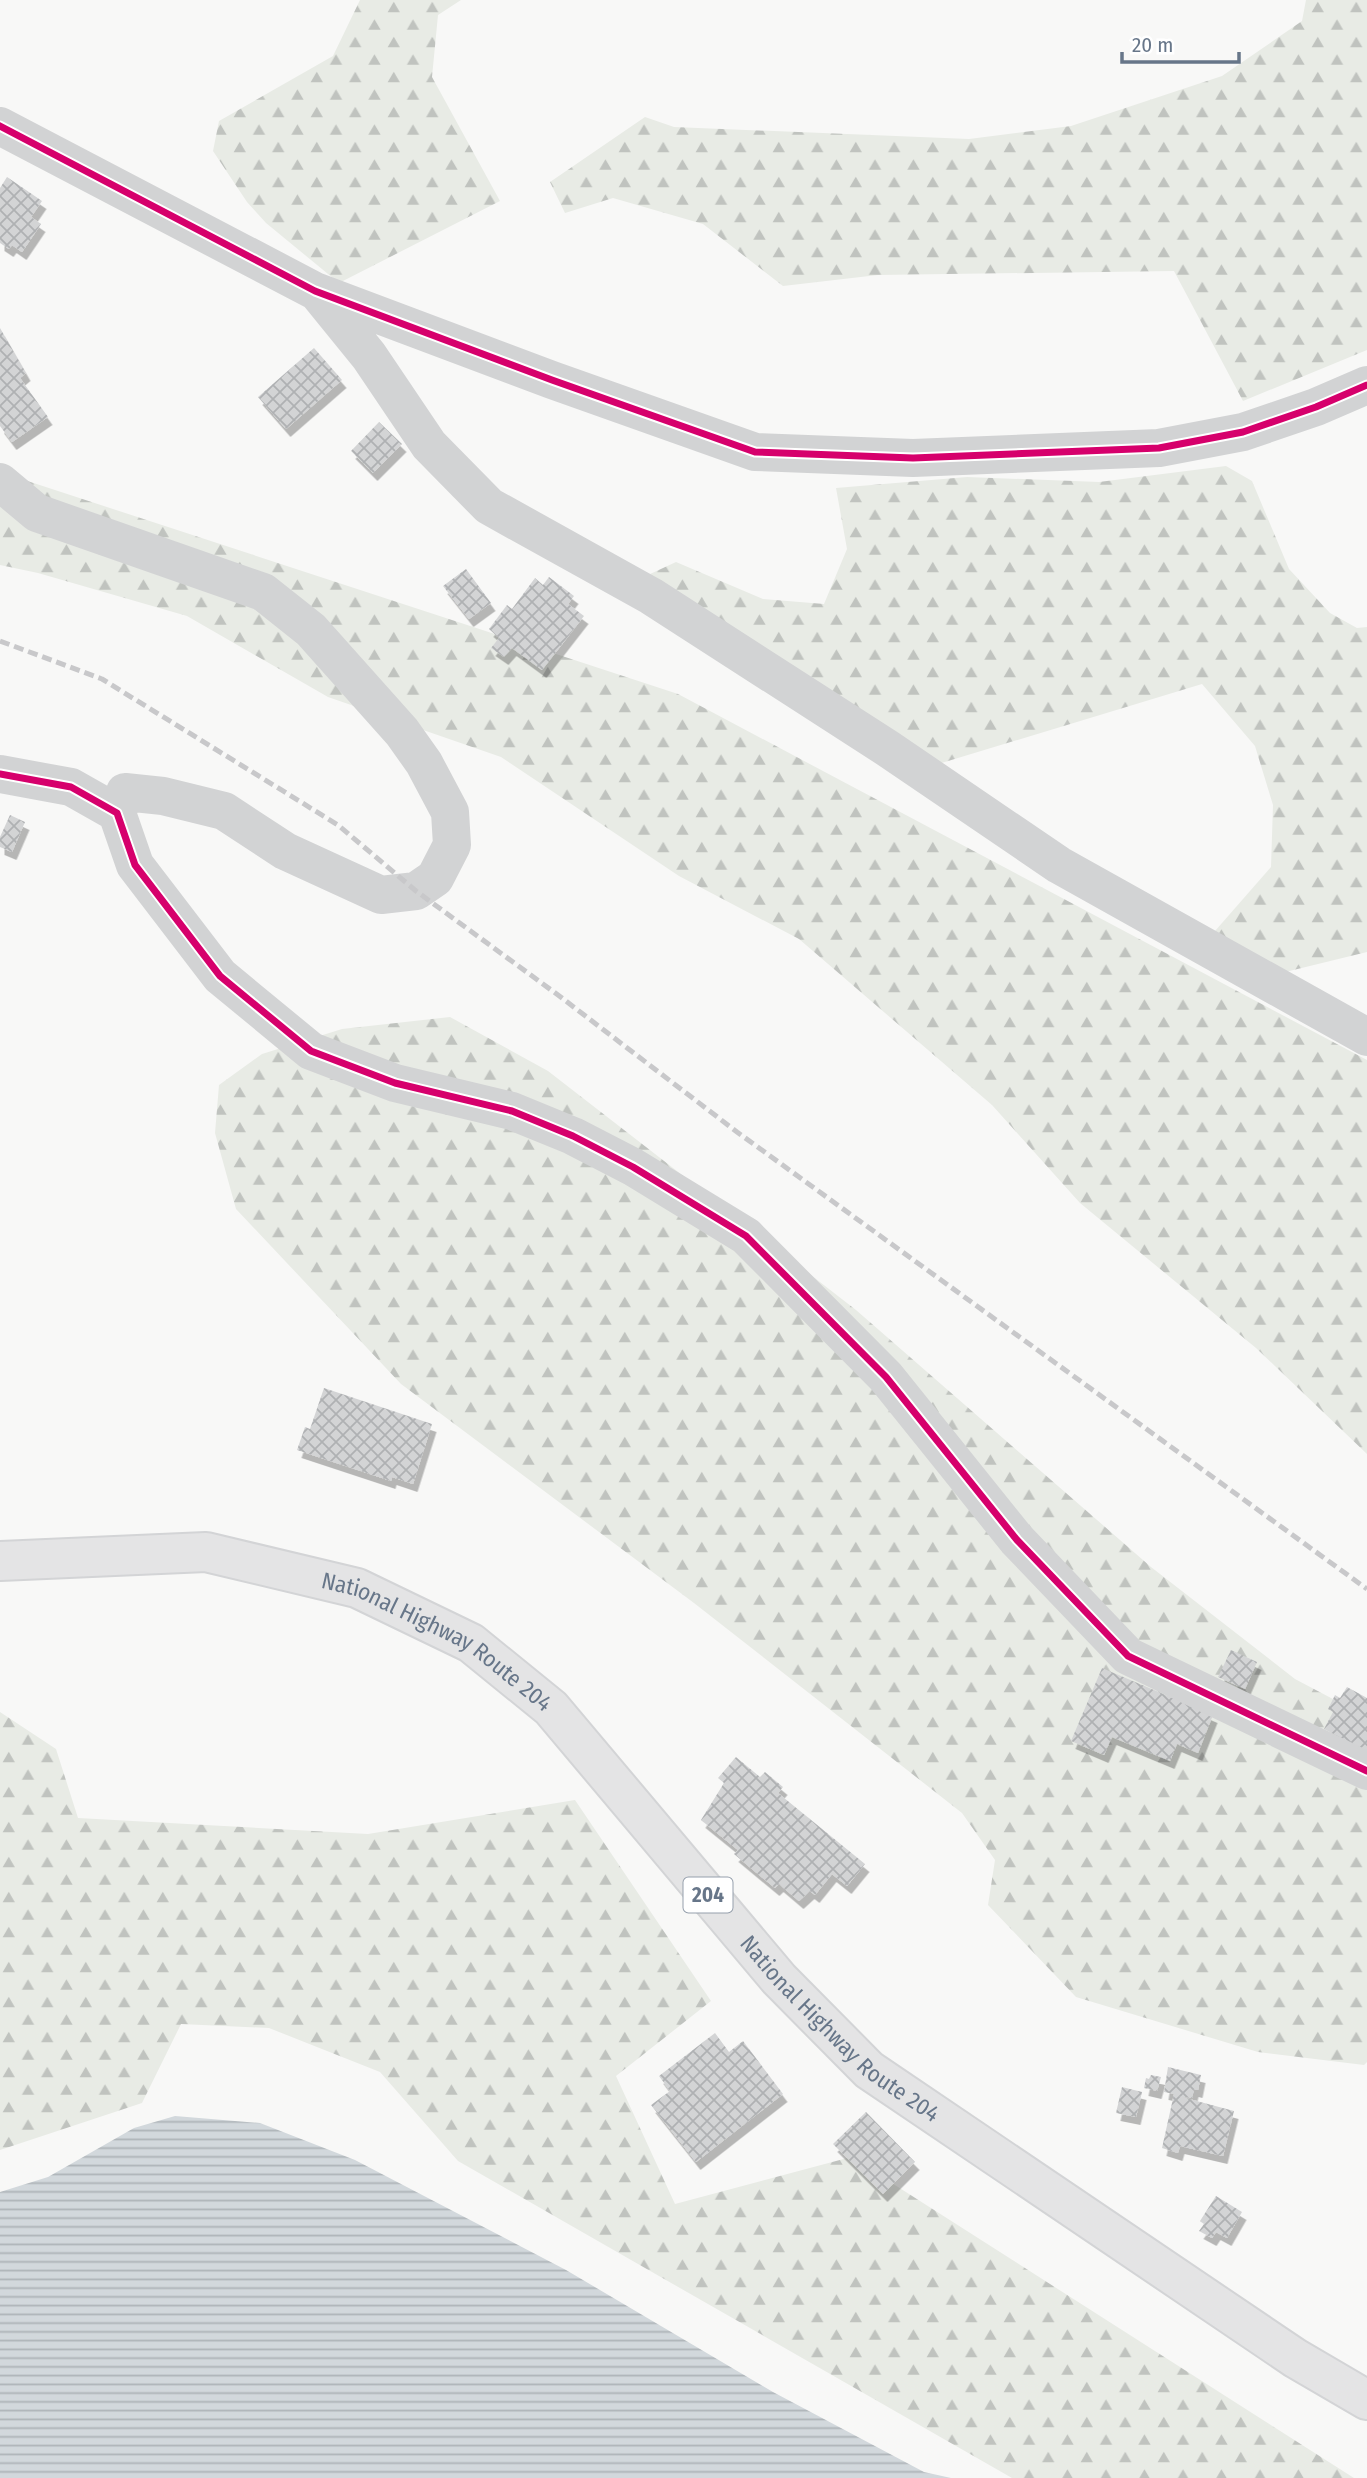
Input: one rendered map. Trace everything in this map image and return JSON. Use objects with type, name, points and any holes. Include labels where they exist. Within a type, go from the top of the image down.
[{"type":"highway","name":"National Highway Route 204","points":[[0,1561],[206,1552],[357,1588],[471,1643],[551,1708],[779,1979],[869,2070],[1295,2358],[1367,2400]]},
{"type":"street","points":[[0,126],[315,290],[552,380],[755,452],[913,458],[1159,448],[1242,432],[1316,407],[1367,385]]},
{"type":"street","points":[[315,290],[369,356],[429,445],[489,506],[651,596],[887,748],[1059,865],[1367,1037]]},
{"type":"street","points":[[0,482],[37,513],[263,592],[311,631],[402,732],[424,763],[450,812],[452,845],[435,878],[416,891],[381,895],[285,851],[225,811],[163,796],[125,792],[117,814],[135,865],[220,976],[311,1051],[395,1083],[512,1111],[561,1131],[633,1167],[746,1236],[886,1377],[1017,1540],[1128,1656],[1367,1771]]},
{"type":"street","points":[[0,774],[72,788],[117,814]]},
{"type":"green space","points":[[360,0],[461,0],[438,15],[432,77],[500,201],[339,283],[266,223],[247,202],[213,151],[219,121],[333,56]]},
{"type":"green space","points":[[1306,0],[1367,0],[1367,350],[1243,401],[1174,271],[878,275],[783,286],[703,224],[613,198],[565,213],[550,182],[645,117],[674,127],[969,139],[1071,126],[1222,76],[1302,21]]},
{"type":"green space","points":[[1226,466],[1252,481],[1289,569],[1330,613],[1357,628],[1367,627],[1367,952],[1236,984],[1208,939],[1271,867],[1273,805],[1255,746],[1202,684],[902,775],[622,587],[676,562],[763,599],[824,604],[847,549],[836,488],[967,477],[1099,482]]},
{"type":"green space","points":[[0,472],[678,694],[1367,1060],[1367,1454],[1256,1348],[1080,1203],[992,1105],[799,939],[679,876],[501,757],[328,697],[187,616],[38,573],[0,565]]},
{"type":"green space","points":[[450,1017],[548,1071],[856,1310],[1151,1567],[1295,1679],[1367,1717],[1367,2062],[1364,2065],[1258,2052],[1076,1997],[988,1905],[995,1860],[962,1813],[694,1603],[401,1384],[236,1209],[215,1133],[219,1085],[262,1054],[342,1029]]},
{"type":"green space","points":[[0,1712],[56,1749],[78,1818],[368,1834],[575,1800],[711,2001],[616,2076],[675,2204],[851,2157],[1354,2478],[1012,2478],[458,2161],[380,2072],[269,2028],[181,2024],[142,2103],[0,2150]]},
{"type":"shaded area","points":[[175,2116],[260,2123],[355,2160],[566,2270],[773,2392],[924,2472],[951,2478],[0,2478],[0,2192],[48,2177],[134,2128]]},
{"type":"building","points":[[7,177],[42,201],[31,217],[41,224],[22,252],[12,245],[9,249],[0,243],[0,188]]},
{"type":"building","points":[[0,328],[26,373],[20,378],[48,417],[12,442],[0,426]]},
{"type":"building","points":[[314,348],[342,380],[286,429],[258,397]]},
{"type":"building","points":[[379,422],[402,444],[373,473],[351,451]]},
{"type":"building","points":[[466,569],[491,603],[469,619],[443,586]]},
{"type":"building","points":[[549,577],[574,596],[568,604],[584,616],[542,670],[512,648],[504,657],[491,648],[499,638],[489,629],[507,605],[512,609],[535,578],[543,585]]},
{"type":"building","points":[[10,815],[25,822],[12,852],[0,847],[0,837]]},
{"type":"building","points":[[324,1388],[432,1424],[413,1484],[392,1477],[391,1481],[297,1450],[305,1427],[310,1429]]},
{"type":"building","points":[[1231,1650],[1257,1662],[1245,1689],[1218,1677]]},
{"type":"building","points":[[1102,1668],[1213,1715],[1198,1753],[1177,1744],[1170,1761],[1112,1737],[1104,1755],[1071,1741]]},
{"type":"building","points":[[1347,1687],[1367,1698],[1367,1751],[1324,1729],[1333,1712],[1328,1709],[1335,1695],[1340,1698]]},
{"type":"building","points":[[736,1757],[760,1777],[765,1772],[783,1787],[778,1793],[865,1864],[847,1886],[832,1874],[815,1895],[810,1891],[799,1901],[779,1884],[775,1888],[734,1854],[738,1850],[701,1820],[724,1783],[718,1778]]},
{"type":"building","points":[[715,2033],[729,2052],[743,2041],[783,2094],[696,2162],[651,2105],[670,2091],[659,2076]]},
{"type":"building","points":[[1168,2067],[1201,2075],[1198,2090],[1194,2089],[1192,2098],[1178,2096],[1234,2111],[1223,2156],[1180,2146],[1178,2153],[1162,2148],[1174,2094],[1164,2092]]},
{"type":"building","points":[[1151,2075],[1161,2077],[1157,2091],[1144,2088],[1146,2078],[1149,2079]]},
{"type":"building","points":[[1122,2087],[1142,2092],[1136,2117],[1116,2113]]},
{"type":"building","points":[[866,2112],[915,2162],[883,2194],[833,2144]]},
{"type":"building","points":[[1216,2196],[1242,2212],[1227,2238],[1216,2232],[1212,2238],[1199,2231],[1204,2224],[1200,2221]]},
{"type":"railway","points":[[0,641],[102,679],[338,825],[416,891],[737,1132],[1367,1589]]},
{"type":"cycle path","points":[[0,126],[315,291],[552,380],[755,452],[913,458],[1159,448],[1243,432],[1316,407],[1367,385]]},
{"type":"cycle path","points":[[0,774],[71,787],[117,813],[135,865],[220,976],[311,1051],[395,1083],[512,1111],[573,1136],[633,1167],[746,1236],[886,1377],[1017,1540],[1128,1656],[1367,1771]]}]
